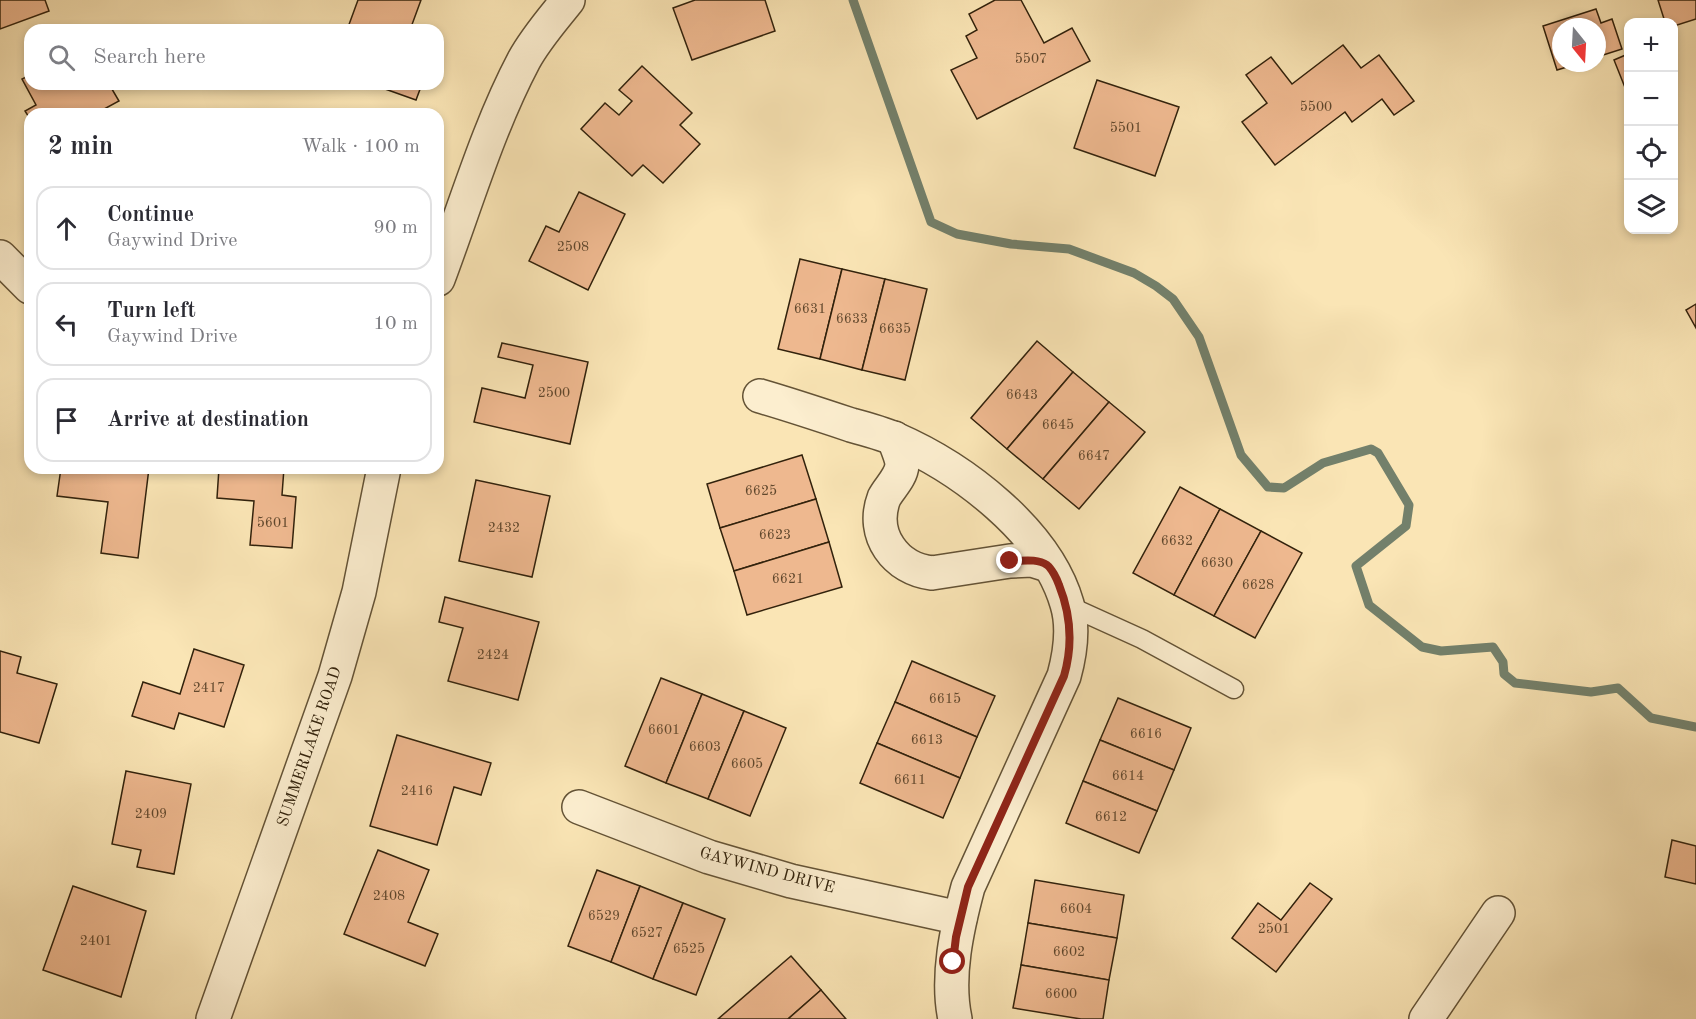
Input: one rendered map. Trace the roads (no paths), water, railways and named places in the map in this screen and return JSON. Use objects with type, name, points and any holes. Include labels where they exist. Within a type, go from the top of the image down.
[{"type":"street","points":[[444,263],[502,106],[525,58],[539,36],[568,0]]},
{"type":"street","points":[[0,256],[24,280]]},
{"type":"street","points":[[760,396],[894,438],[929,456],[978,488],[1026,531],[1040,549],[1057,579],[1067,605],[1070,624],[1069,657],[1064,676],[968,887],[953,962],[955,1019]]},
{"type":"street","points":[[894,438],[902,465],[898,477],[884,499],[880,523],[887,547],[909,568],[932,573],[1010,561],[1032,560],[1048,565]]},
{"type":"street","name":"SUMMERLAKE ROAD","points":[[213,1019],[335,676],[359,592],[383,474]]},
{"type":"street","name":"GAYWIND DRIVE","points":[[579,807],[709,857],[791,881],[960,918]]},
{"type":"street","points":[[1426,1019],[1498,913]]},
{"type":"lane","points":[[1067,605],[1142,639],[1234,689]]},
{"type":"waterway","points":[[853,0],[931,222],[957,234],[1011,244],[1069,249],[1134,273],[1173,299],[1199,337],[1241,455],[1268,487],[1284,488],[1323,463],[1371,449],[1378,453],[1409,505],[1406,526],[1356,566],[1369,605],[1422,647],[1441,651],[1493,647],[1503,662],[1504,674],[1515,683],[1591,692],[1618,688],[1651,718],[1696,727]]}]
